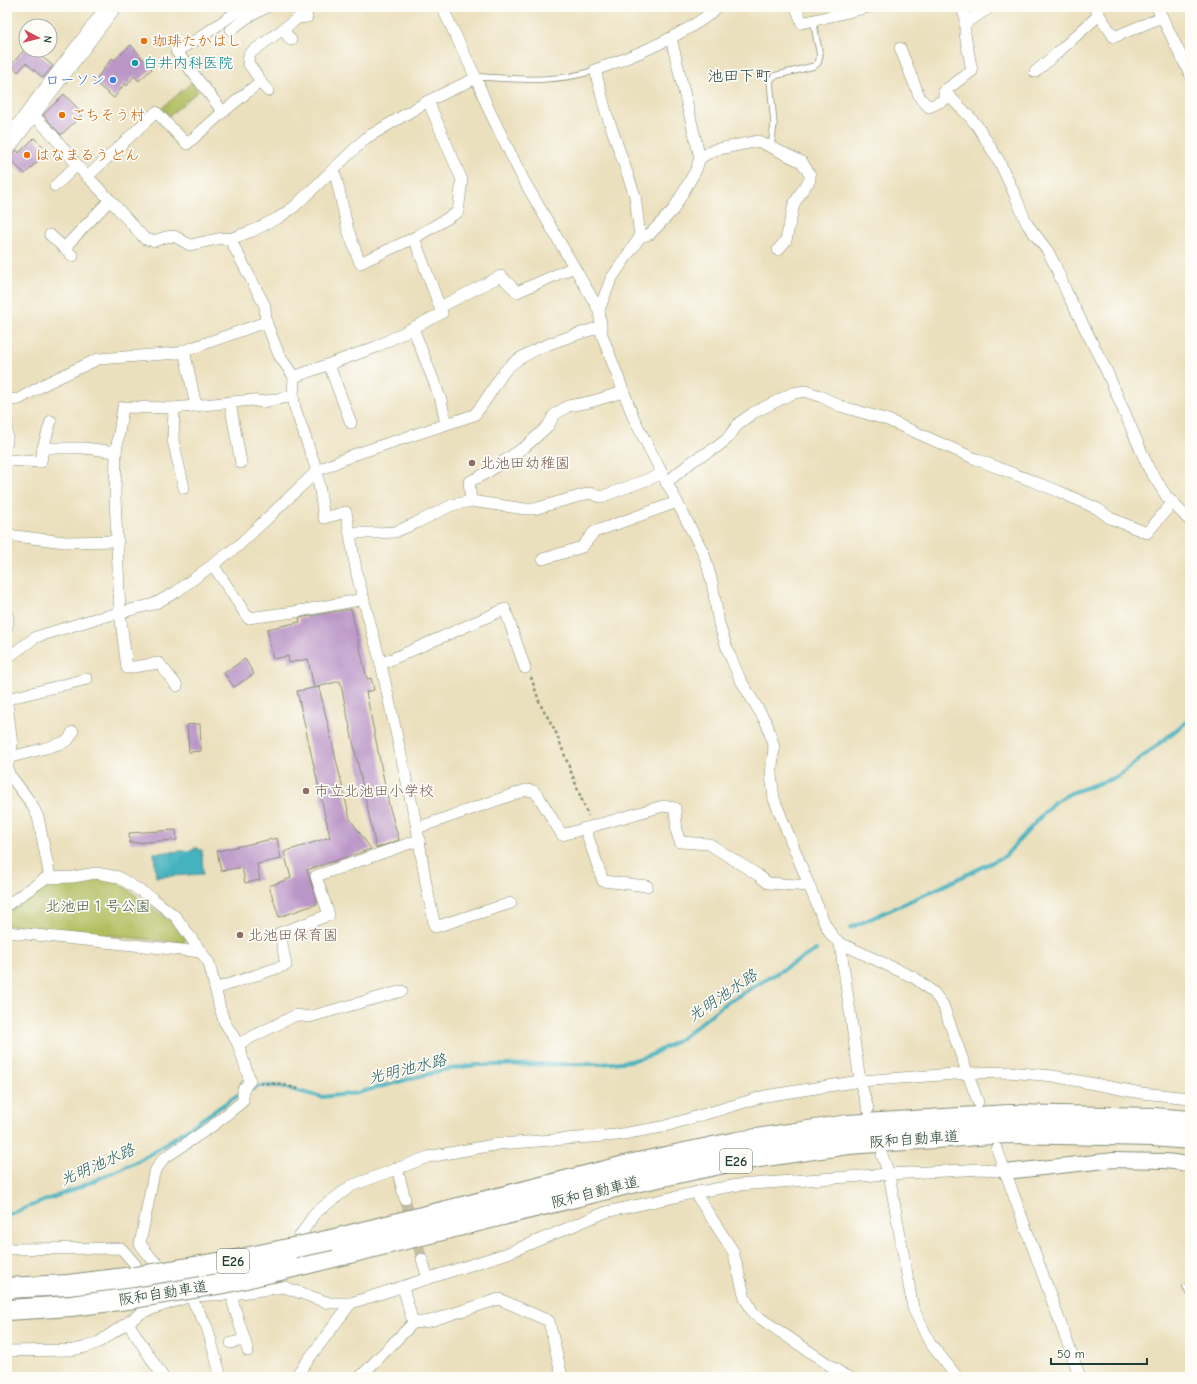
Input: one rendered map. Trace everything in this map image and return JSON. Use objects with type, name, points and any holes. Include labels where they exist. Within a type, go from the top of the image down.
[{"type":"highway","points":[[7,145],[111,7]]},
{"type":"highway","name":"阪和自動車道","points":[[7,1288],[76,1284],[134,1278],[236,1260],[331,1240],[633,1164],[737,1142],[848,1125],[1009,1115],[1154,1118],[1190,1121]]},
{"type":"highway","name":"阪和自動車道","points":[[7,1310],[71,1306],[139,1305],[635,1182],[739,1160],[848,1144],[1007,1133],[1153,1136],[1190,1139]]},
{"type":"street","points":[[223,112],[176,51],[198,39],[236,13],[267,7]]},
{"type":"street","points":[[442,7],[476,78],[489,110],[523,179],[599,310]]},
{"type":"street","points":[[640,237],[635,196],[608,119],[594,70],[630,57],[671,38],[708,16],[717,7]]},
{"type":"street","points":[[796,7],[802,23],[869,7]]},
{"type":"street","points":[[944,91],[972,71],[965,34],[965,16],[961,7]]},
{"type":"street","points":[[965,23],[991,7]]},
{"type":"street","points":[[1035,72],[1056,54],[1096,11],[1114,37],[1160,12],[1190,74]]},
{"type":"street","points":[[231,30],[245,12]]},
{"type":"street","points":[[268,91],[248,64],[249,54],[298,18],[307,17]]},
{"type":"street","points":[[283,30],[291,40]]},
{"type":"street","points":[[671,38],[700,158],[696,170],[673,210],[650,234],[640,237],[611,279],[599,310],[602,335],[634,419],[704,554],[712,582],[719,624],[728,651],[740,679],[767,724],[774,747],[771,775],[774,799],[824,922],[832,936],[840,943],[916,978],[934,993],[943,1005],[978,1102]]},
{"type":"street","points":[[900,48],[920,98],[929,107],[944,100],[944,91]]},
{"type":"street","points":[[31,113],[50,132],[77,165],[145,239],[154,241],[174,236],[190,245],[222,238],[230,239],[252,231],[278,218],[294,207],[366,138],[428,101],[476,78]]},
{"type":"street","points":[[87,176],[156,112],[187,144],[260,82]]},
{"type":"street","points":[[944,91],[978,127],[999,162],[1014,193],[1026,224],[1047,250],[1055,265],[1066,291],[1107,372],[1149,469],[1163,492],[1190,521]]},
{"type":"street","points":[[333,171],[336,177],[348,230],[360,263],[414,238],[458,212],[462,180],[428,101]]},
{"type":"street","points":[[700,158],[714,150],[758,141],[802,162],[810,176],[810,180],[794,204],[786,240],[778,250]]},
{"type":"street","points":[[55,186],[77,165]]},
{"type":"street","points":[[64,248],[110,200]]},
{"type":"street","points":[[50,235],[73,256]]},
{"type":"street","points":[[294,377],[376,347],[442,313],[414,238]]},
{"type":"street","points":[[230,239],[265,306],[266,322],[279,355],[294,377],[293,396],[295,408],[317,471],[324,518],[346,512],[357,575],[381,664],[417,828],[435,927],[511,903]]},
{"type":"street","points":[[440,307],[502,276],[517,292],[574,267]]},
{"type":"street","points":[[7,400],[19,398],[98,359],[178,352],[266,322]]},
{"type":"street","points":[[7,658],[36,637],[92,620],[154,604],[176,592],[238,546],[317,471],[353,455],[474,415],[484,404],[504,372],[513,363],[529,352],[600,327]]},
{"type":"street","points":[[414,328],[441,400],[446,424]]},
{"type":"street","points":[[184,350],[196,406]]},
{"type":"street","points":[[329,364],[351,423]]},
{"type":"street","points":[[472,501],[469,482],[488,472],[526,446],[548,426],[554,415],[568,406],[590,402],[623,392]]},
{"type":"street","points":[[350,533],[395,532],[452,505],[472,501],[534,509],[590,493],[601,497],[664,478],[717,447],[727,439],[739,422],[754,412],[793,393],[804,392],[820,396],[840,406],[894,422],[978,460],[1092,506],[1110,518],[1146,533],[1173,502]]},
{"type":"street","points":[[177,686],[159,663],[127,668],[120,613],[115,496],[116,452],[123,407],[174,408],[252,400],[262,402],[293,396]]},
{"type":"street","points":[[230,403],[241,462]]},
{"type":"street","points":[[174,408],[173,440],[184,488]]},
{"type":"street","points":[[7,421],[7,442]]},
{"type":"street","points":[[7,460],[41,462],[43,448],[51,421]]},
{"type":"street","points":[[43,448],[84,448],[116,452]]},
{"type":"street","points":[[543,559],[582,547],[594,532],[677,502]]},
{"type":"street","points":[[7,535],[66,542],[118,541]]},
{"type":"street","points":[[213,565],[248,618],[294,612],[364,599]]},
{"type":"street","points":[[381,664],[505,609],[525,668]]},
{"type":"street","points":[[7,614],[7,627]]},
{"type":"street","points":[[7,699],[87,680]]},
{"type":"street","points":[[7,704],[12,745],[8,765],[8,774],[31,803],[38,817],[50,877]]},
{"type":"street","points":[[8,765],[43,747],[61,744],[68,740],[73,732]]},
{"type":"street","points":[[417,828],[526,790],[534,791],[539,797],[562,835],[663,806],[675,808],[677,833],[680,842],[709,844],[768,883],[809,886]]},
{"type":"street","points":[[588,827],[603,881],[647,886]]},
{"type":"street","points":[[215,989],[286,965],[280,933],[329,915],[316,876],[419,840]]},
{"type":"street","points":[[7,905],[46,878],[73,877],[96,873],[118,877],[152,898],[176,917],[209,963],[224,1021],[238,1044],[247,1085],[243,1101],[215,1124],[164,1159],[154,1173],[140,1244],[152,1259],[174,1277],[190,1296],[208,1327],[221,1377]]},
{"type":"street","points":[[7,932],[201,952]]},
{"type":"street","points":[[840,943],[860,1081],[868,1109]]},
{"type":"street","points":[[238,1044],[296,1015],[309,1017],[402,991]]},
{"type":"street","points":[[284,1287],[282,1262],[316,1213],[351,1186],[428,1157],[500,1144],[617,1135],[662,1127],[764,1096],[860,1081],[968,1073],[1008,1072],[1053,1076],[1141,1093],[1190,1098]]},
{"type":"street","points":[[997,1149],[1080,1377]]},
{"type":"street","points":[[882,1155],[889,1174],[913,1308],[930,1343],[957,1377]]},
{"type":"street","points":[[139,1305],[190,1296],[233,1294],[284,1287],[329,1303],[351,1303],[508,1253],[606,1212],[738,1185],[983,1169],[1005,1172],[1114,1160],[1165,1161],[1190,1164]]},
{"type":"street","points":[[397,1168],[405,1199]]},
{"type":"street","points":[[698,1192],[698,1199],[733,1251],[746,1298],[754,1314],[849,1377]]},
{"type":"street","points":[[7,1249],[121,1248],[135,1264],[142,1288],[139,1305],[128,1323],[99,1342],[73,1350],[7,1351]]},
{"type":"street","points":[[422,1259],[428,1279]]},
{"type":"street","points":[[403,1287],[413,1323]]},
{"type":"street","points":[[233,1294],[233,1303],[248,1351]]},
{"type":"street","points":[[360,1377],[413,1323],[430,1321],[499,1299],[548,1321],[562,1377]]},
{"type":"street","points":[[295,1377],[351,1303]]},
{"type":"street","points":[[128,1323],[163,1377]]},
{"type":"street","points":[[231,1343],[244,1340]]},
{"type":"lane","points":[[771,146],[774,124],[770,81],[774,76],[814,66],[818,63],[820,56],[813,20]]},
{"type":"lane","points":[[476,78],[482,77],[528,80],[558,78],[594,70]]},
{"type":"lane","points":[[1186,1287],[1190,1294]]},
{"type":"path","points":[[525,668],[533,679],[540,704],[556,730],[588,827]]},
{"type":"path","points":[[247,1085],[257,1083],[281,1084],[301,1090]]},
{"type":"green space","points":[[192,82],[198,91],[169,116],[162,108]]},
{"type":"green space","name":"北池田１号公園","points":[[101,878],[118,882],[170,921],[186,939],[183,943],[7,925],[7,913],[48,884]]},
{"type":"water","points":[[194,848],[202,850],[203,874],[156,877],[154,853],[194,850]]},
{"type":"building","points":[[131,45],[152,69],[139,81],[134,76],[127,86],[125,83],[114,98],[94,82],[112,58],[114,60]]},
{"type":"building","points":[[18,57],[44,58],[53,66],[43,78],[26,63],[18,72],[11,65]]},
{"type":"building","name":"ごちそう村","points":[[64,94],[83,114],[61,135],[43,115]]},
{"type":"building","name":"はなまるうどん","points":[[34,138],[48,151],[25,174],[8,158],[17,150],[19,153]]},
{"type":"building","points":[[351,609],[367,679],[371,678],[374,690],[366,692],[389,805],[399,840],[376,848],[340,681],[314,688],[308,659],[289,663],[288,656],[273,659],[267,629],[300,622],[299,618]]},
{"type":"building","points":[[245,659],[254,674],[234,687],[224,673]]},
{"type":"building","points":[[319,687],[350,819],[371,849],[307,870],[317,904],[279,917],[269,886],[291,878],[284,852],[330,837],[297,691]]},
{"type":"building","points":[[200,724],[201,751],[189,752],[187,725]]},
{"type":"building","points":[[176,830],[177,840],[130,843],[129,833]]},
{"type":"building","points":[[277,838],[281,859],[257,864],[260,880],[245,883],[242,867],[221,871],[217,851]]},
{"type":"waterway","name":"光明池水路","points":[[850,928],[939,888],[1005,856],[1054,802],[1071,793],[1117,777],[1190,719]]},
{"type":"waterway","name":"光明池水路","points":[[7,1215],[75,1189],[134,1163],[155,1151],[238,1095],[259,1086],[277,1086],[322,1097],[357,1093],[443,1070],[475,1065],[602,1064],[631,1061],[651,1055],[682,1038],[723,1005],[816,950]]},
{"type":"tunnel","points":[[405,1199],[422,1259]]},
{"type":"place","name":"珈琲たかはし","points":[[144,41]]},
{"type":"place","name":"白井内科医院","points":[[135,63]]},
{"type":"place","name":"ローソン","points":[[113,80]]},
{"type":"place","name":"ごちそう村","points":[[62,115]]},
{"type":"place","name":"はなまるうどん","points":[[27,155]]},
{"type":"place","name":"北池田幼稚園","points":[[472,463]]},
{"type":"place","name":"市立北池田小学校","points":[[306,791]]},
{"type":"place","name":"北池田保育園","points":[[240,935]]},
{"type":"district","name":"池田下町","points":[[739,75]]}]
